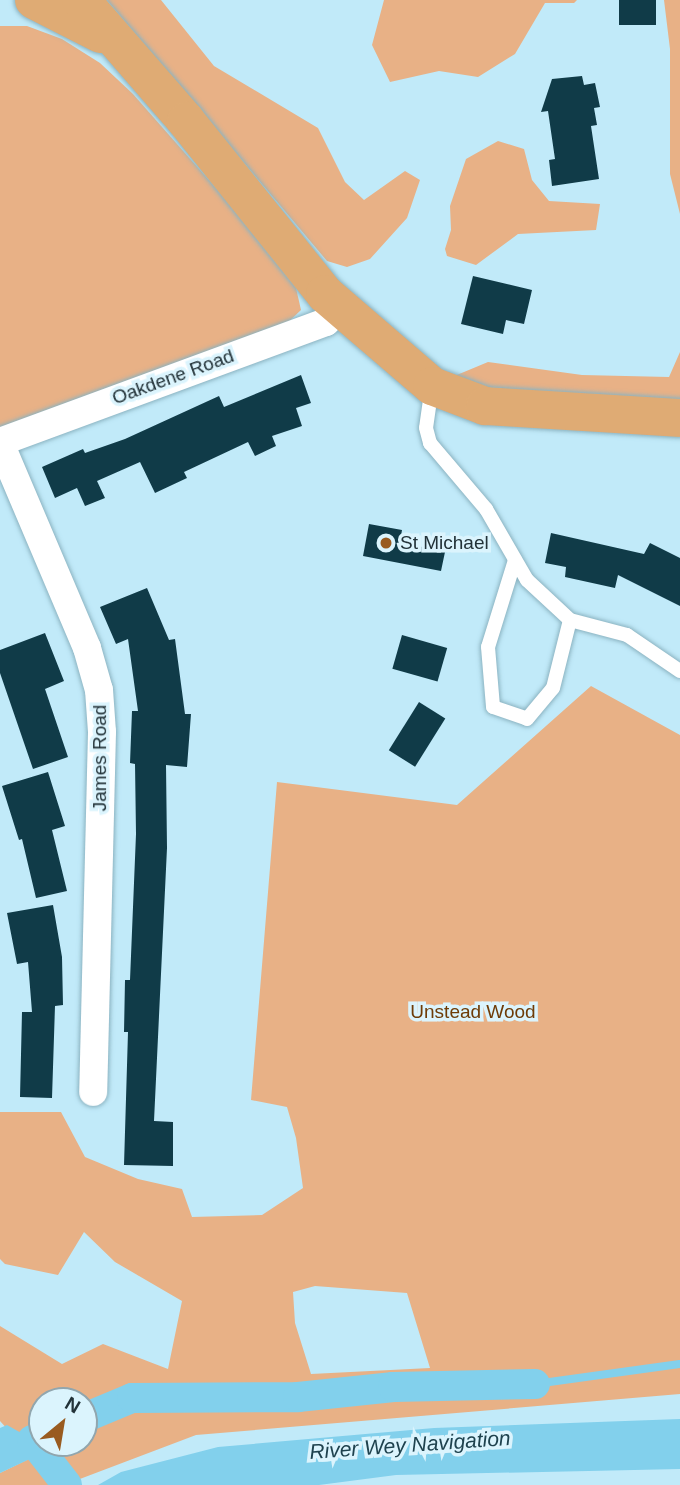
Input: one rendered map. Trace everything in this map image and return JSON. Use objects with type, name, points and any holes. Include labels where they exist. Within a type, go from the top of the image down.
[{"type":"main road","points":[[34,0],[115,42]]},
{"type":"main road","points":[[81,0],[186,121],[325,294],[432,386],[485,406],[680,418]]},
{"type":"street","name":"Oakdene Road","points":[[0,443],[327,322],[342,306]]},
{"type":"street","name":"James Road","points":[[0,443],[87,648],[99,690],[102,732],[93,1092]]},
{"type":"lane","points":[[432,386],[426,428],[430,443],[486,509],[527,580],[570,620],[627,635],[680,671]]},
{"type":"lane","points":[[515,560],[488,647],[493,707],[527,719],[554,688],[570,620]]},
{"type":"green space","points":[[107,0],[161,0],[214,66],[318,128],[345,182],[364,200],[405,171],[420,180],[407,218],[370,259],[347,267],[327,261]]},
{"type":"green space","points":[[384,0],[577,0],[574,3],[545,3],[515,54],[478,77],[439,71],[390,82],[372,45]]},
{"type":"green space","points":[[664,0],[680,0],[680,214],[670,174],[670,49]]},
{"type":"green space","points":[[0,26],[27,26],[62,39],[100,63],[133,94],[221,194],[296,288],[301,310],[281,329],[0,430]]},
{"type":"green space","points":[[498,141],[524,149],[532,180],[549,201],[600,204],[596,230],[518,234],[476,265],[447,256],[445,249],[451,230],[450,206],[466,159]]},
{"type":"green space","points":[[680,352],[680,404],[504,393],[452,377],[488,362],[582,375],[669,377]]},
{"type":"green space","name":"Unstead Wood","points":[[591,686],[680,735],[680,1394],[196,1435],[64,1485],[0,1485],[0,1473],[33,1457],[98,1457],[98,1387],[28,1387],[28,1452],[0,1421],[0,1326],[62,1364],[103,1344],[168,1369],[182,1301],[115,1262],[84,1232],[58,1275],[5,1264],[0,1259],[0,1112],[61,1112],[85,1157],[138,1179],[182,1189],[192,1217],[262,1215],[303,1188],[296,1138],[287,1107],[251,1100],[277,782],[457,805]],"holes":[[[315,1286],[407,1293],[430,1368],[311,1374],[295,1323],[293,1292]]]},
{"type":"water","name":"River Wey Navigation","points":[[680,1419],[680,1469],[396,1475],[319,1485],[98,1485],[121,1472],[218,1447],[434,1428]]},
{"type":"water","points":[[7,1425],[23,1434],[28,1444],[28,1457],[34,1457],[0,1473],[0,1428]]},
{"type":"building","points":[[619,0],[656,0],[656,25],[619,25]]},
{"type":"building","points":[[582,76],[584,85],[595,83],[600,107],[594,108],[597,125],[591,126],[599,179],[552,186],[549,160],[555,159],[548,111],[541,112],[552,79]]},
{"type":"building","points":[[473,276],[532,290],[524,324],[506,320],[503,334],[461,324]]},
{"type":"building","points":[[301,375],[311,403],[296,408],[302,426],[272,436],[276,446],[255,456],[248,442],[184,472],[187,478],[155,493],[140,462],[97,481],[105,498],[85,506],[77,488],[55,498],[42,467],[83,449],[85,453],[125,439],[219,396],[224,407]]},
{"type":"building","name":"St Michael","points":[[369,524],[402,530],[400,542],[445,552],[441,571],[363,556]]},
{"type":"building","points":[[551,533],[644,554],[650,543],[680,558],[680,606],[618,575],[615,588],[565,577],[566,567],[545,563]]},
{"type":"building","points":[[147,588],[169,640],[175,639],[185,714],[191,714],[187,767],[166,765],[167,848],[154,1121],[173,1122],[173,1166],[124,1165],[128,1032],[124,1032],[125,980],[130,980],[136,834],[135,764],[130,763],[132,711],[138,711],[128,639],[116,644],[100,607]]},
{"type":"building","points":[[45,633],[64,681],[45,689],[68,757],[33,769],[0,673],[0,650]]},
{"type":"building","points":[[402,635],[447,648],[438,682],[392,669]]},
{"type":"building","points":[[419,702],[445,718],[415,767],[389,750]]},
{"type":"building","points":[[48,772],[65,826],[52,830],[67,891],[36,898],[22,839],[19,840],[2,786]]},
{"type":"building","points":[[53,905],[62,957],[63,1005],[55,1006],[52,1098],[20,1097],[22,1012],[32,1012],[28,962],[17,964],[7,913]]},
{"type":"waterway","points":[[535,1384],[680,1364]]},
{"type":"waterway","points":[[98,1412],[132,1398],[298,1397],[393,1387],[535,1384]]},
{"type":"waterway","points":[[45,1457],[67,1485]]},
{"type":"place","name":"St Michael","points":[[386,543]]}]
